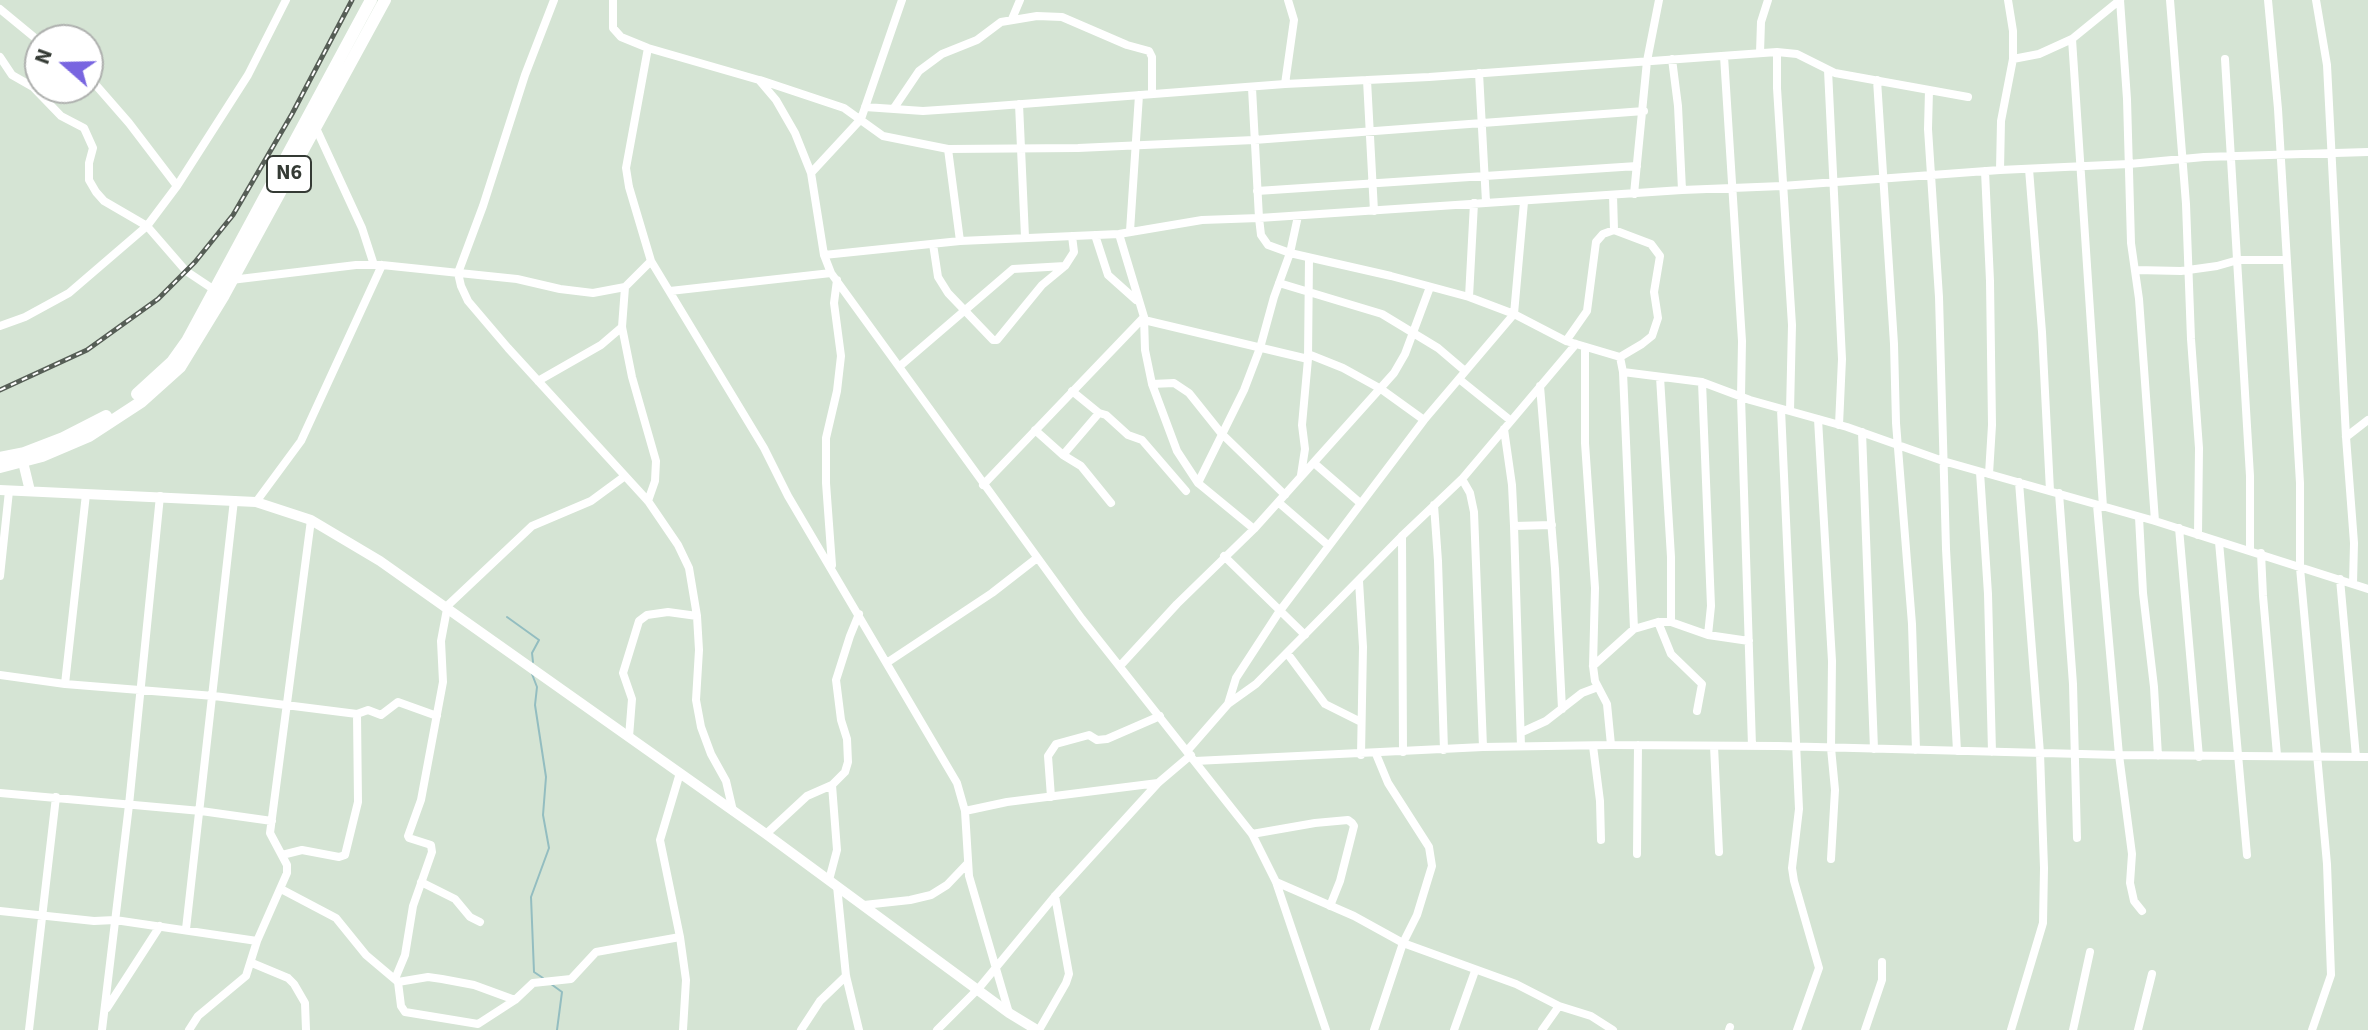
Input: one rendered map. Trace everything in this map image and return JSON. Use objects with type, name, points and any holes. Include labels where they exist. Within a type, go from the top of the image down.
[{"type":"highway","name":"N6","points":[[0,458],[24,453],[63,438],[110,413],[135,396],[172,362],[216,291],[371,0]]},
{"type":"highway","name":"N6","points":[[0,467],[23,462],[89,436],[141,402],[164,382],[194,348],[385,0]]},
{"type":"street","points":[[0,326],[25,317],[69,293],[147,226],[177,186],[248,75],[286,0]]},
{"type":"street","points":[[554,0],[525,75],[458,273],[468,301],[648,501],[678,545],[689,568],[697,616],[699,650],[696,700],[701,727],[726,781],[733,811]]},
{"type":"street","points":[[613,0],[613,28],[621,37],[834,105],[861,119],[883,136],[948,149],[1254,140],[1644,111]]},
{"type":"street","points":[[811,173],[861,119],[902,0]]},
{"type":"street","points":[[1012,19],[1020,0]]},
{"type":"street","points":[[1285,84],[1294,20],[1288,0]]},
{"type":"street","points":[[1634,194],[1647,61],[1659,0]]},
{"type":"street","points":[[1760,53],[1761,22],[1768,0]]},
{"type":"street","points":[[2000,170],[2001,121],[2013,59],[2008,0]]},
{"type":"street","points":[[2013,59],[2039,54],[2072,39],[2120,0]]},
{"type":"street","points":[[2120,0],[2131,243],[2136,270],[2155,521]]},
{"type":"street","points":[[2170,0],[2186,204],[2199,448],[2198,535]]},
{"type":"street","points":[[2268,0],[2300,483],[2300,568],[2327,864],[2331,975],[2312,1030]]},
{"type":"street","points":[[2316,0],[2327,65],[2354,543],[2353,584]]},
{"type":"street","points":[[0,9],[24,29]]},
{"type":"street","points":[[894,108],[919,71],[942,54],[977,40],[1001,22],[1012,19],[1062,17],[1127,45],[1149,51],[1152,57],[1152,94]]},
{"type":"street","points":[[2072,39],[2100,506],[2119,755],[2132,854],[2130,883],[2134,901],[2142,911]]},
{"type":"street","points":[[648,48],[626,168],[651,261],[957,783],[965,811],[967,864],[1009,1013]]},
{"type":"street","points":[[865,107],[923,111],[1777,52],[1797,54],[1828,70],[1968,97]]},
{"type":"street","points":[[1777,52],[1792,325],[1786,410],[1799,809],[1792,868],[1819,968],[1797,1030]]},
{"type":"street","points":[[1724,56],[1742,341],[1752,746]]},
{"type":"street","points":[[0,57],[12,75],[33,87],[61,116],[84,128],[93,148],[89,180],[104,201],[147,226],[186,271],[216,291]]},
{"type":"street","points":[[1672,59],[1678,106],[1682,190]]},
{"type":"street","points":[[2225,59],[2250,476],[2250,550]]},
{"type":"street","points":[[1828,70],[1842,359],[1839,425]]},
{"type":"street","points":[[1479,73],[1486,202]]},
{"type":"street","points":[[759,80],[782,111],[811,173],[824,255],[834,276],[1037,558],[1252,834],[1276,882],[1322,1029]]},
{"type":"street","points":[[1367,80],[1374,211]]},
{"type":"street","points":[[1877,80],[1898,445],[1912,624],[1916,750]]},
{"type":"street","points":[[1252,88],[1259,218],[1261,235],[1268,245],[1469,297],[1514,314],[1566,341],[1620,357],[1652,336],[1658,318],[1654,292],[1660,256],[1651,244],[1614,230],[1603,234],[1596,242],[1587,311],[1566,341]]},
{"type":"street","points":[[1929,90],[1928,129],[1939,297],[1943,461],[1957,751]]},
{"type":"street","points":[[104,94],[177,186]]},
{"type":"street","points":[[1130,231],[1139,95]]},
{"type":"street","points":[[1019,104],[1025,237]]},
{"type":"street","points":[[256,502],[301,441],[378,265],[315,126]]},
{"type":"street","points":[[948,149],[960,241]]},
{"type":"street","points":[[824,255],[960,241],[1119,234],[1202,220],[2280,153],[2368,152]]},
{"type":"street","points":[[1257,191],[1637,166]]},
{"type":"street","points":[[2029,169],[2075,754],[2077,838]]},
{"type":"street","points":[[1985,171],[1992,425],[1984,473],[1992,752]]},
{"type":"street","points":[[1613,195],[1614,230]]},
{"type":"street","points":[[937,1030],[979,988],[1055,896],[1158,783],[1191,756],[1228,704],[1236,678],[1279,612],[1359,502],[1514,314],[1524,202]]},
{"type":"street","points":[[1469,297],[1474,203]]},
{"type":"street","points":[[1198,483],[1244,390],[1260,348],[1290,253],[1298,216]]},
{"type":"street","points":[[1119,234],[1144,319],[1145,350],[1152,384],[1177,451],[1198,483],[1254,529]]},
{"type":"street","points":[[1095,235],[1108,275],[1137,300]]},
{"type":"street","points":[[933,244],[938,277],[990,339],[997,340],[1042,285],[1065,266],[1074,252],[1072,236]]},
{"type":"street","points":[[1300,479],[1305,449],[1302,425],[1308,356],[1309,258]]},
{"type":"street","points":[[2136,270],[2188,271],[2238,260],[2286,260]]},
{"type":"street","points":[[231,280],[378,265],[517,279],[593,293],[625,287],[651,261]]},
{"type":"street","points":[[900,366],[1013,269],[1065,266]]},
{"type":"street","points":[[670,291],[834,276]]},
{"type":"street","points":[[832,569],[826,438],[841,356],[834,276]]},
{"type":"street","points":[[1279,283],[1382,314],[1413,331],[1465,371]]},
{"type":"street","points":[[625,287],[622,327],[632,377],[656,461],[655,481],[648,501]]},
{"type":"street","points":[[1120,666],[1224,556],[1254,529],[1381,389],[1405,354],[1430,287]]},
{"type":"street","points":[[1144,319],[1260,348],[1308,356],[1343,368],[1381,389],[1424,420]]},
{"type":"street","points":[[983,485],[1144,319]]},
{"type":"street","points":[[538,381],[601,345],[622,327]]},
{"type":"street","points":[[1228,704],[1256,684],[1462,479],[1540,386],[1580,346]]},
{"type":"street","points":[[1580,346],[1595,588],[1593,666],[1598,687],[1607,704],[1611,745]]},
{"type":"street","points":[[1620,357],[1634,629]]},
{"type":"street","points":[[1623,372],[1702,382],[1943,461],[2179,528],[2368,589]]},
{"type":"street","points":[[1660,377],[1671,557],[1671,622]]},
{"type":"street","points":[[1459,379],[1510,420]]},
{"type":"street","points":[[1702,382],[1711,606],[1708,635]]},
{"type":"street","points":[[1152,384],[1174,383],[1189,393],[1221,433],[1285,495]]},
{"type":"street","points":[[1540,386],[1552,525],[1562,709]]},
{"type":"street","points":[[1072,391],[1128,435],[1142,440],[1186,491]]},
{"type":"street","points":[[1063,455],[1099,413]]},
{"type":"street","points":[[1818,419],[1829,568],[1831,748],[1835,790],[1831,859]]},
{"type":"street","points":[[2346,437],[2368,420]]},
{"type":"street","points":[[1504,429],[1514,526],[1521,746]]},
{"type":"street","points":[[1035,430],[1063,455],[1081,466],[1111,503]]},
{"type":"street","points":[[1862,432],[1874,749]]},
{"type":"street","points":[[23,462],[30,491]]},
{"type":"street","points":[[1314,463],[1359,502]]},
{"type":"street","points":[[625,476],[591,501],[532,526],[446,608],[441,635],[443,682],[421,800],[408,838],[433,848],[413,906],[405,955],[397,980],[401,1006],[405,1012],[472,1027],[515,1000],[533,983],[571,979],[596,952],[680,937]]},
{"type":"street","points":[[1462,479],[1470,493],[1474,512],[1483,747]]},
{"type":"street","points":[[2011,1030],[2043,923],[2044,868],[2040,753],[2019,482]]},
{"type":"street","points":[[0,576],[4,490],[256,502],[311,520],[351,542],[766,834],[1009,1013],[1038,1030],[1069,974],[1055,896]]},
{"type":"street","points":[[65,684],[86,494]]},
{"type":"street","points":[[102,1030],[129,805],[160,496]]},
{"type":"street","points":[[186,929],[234,500]]},
{"type":"street","points":[[1278,502],[1329,546]]},
{"type":"street","points":[[1434,505],[1444,750]]},
{"type":"street","points":[[2139,517],[2158,756]]},
{"type":"street","points":[[189,1030],[198,1016],[241,982],[252,963],[257,941],[287,873],[287,865],[270,833],[311,520]]},
{"type":"street","points":[[1514,526],[1552,525]]},
{"type":"street","points":[[2179,528],[2199,757]]},
{"type":"street","points":[[1402,536],[1403,752]]},
{"type":"street","points":[[2219,542],[2247,855]]},
{"type":"street","points":[[2261,553],[2277,755]]},
{"type":"street","points":[[1224,556],[1305,635]]},
{"type":"street","points":[[888,662],[992,593],[1037,558]]},
{"type":"street","points":[[2340,579],[2356,757]]},
{"type":"street","points":[[1359,581],[1363,647],[1361,755]]},
{"type":"street","points":[[629,737],[632,699],[623,673],[639,621],[643,616],[668,612],[697,616]]},
{"type":"street","points":[[766,834],[807,796],[832,785],[847,769],[847,739],[841,720],[836,680],[859,614]]},
{"type":"street","points":[[1593,666],[1634,629],[1658,622],[1671,622],[1708,635],[1749,641]]},
{"type":"street","points":[[1658,622],[1671,654],[1702,684],[1697,711]]},
{"type":"street","points":[[1287,653],[1325,704],[1361,722]]},
{"type":"street","points":[[0,675],[65,684],[288,704],[357,714],[365,710],[381,715],[398,702],[437,716]]},
{"type":"street","points":[[1522,732],[1546,721],[1582,693],[1598,687]]},
{"type":"street","points":[[282,855],[302,850],[339,857],[345,855],[358,802],[357,714]]},
{"type":"street","points":[[1051,797],[1048,756],[1056,744],[1089,735],[1097,740],[1107,739],[1160,716]]},
{"type":"street","points":[[1191,756],[1361,755],[1483,747],[1638,745],[2199,757],[2368,757]]},
{"type":"street","points":[[1637,854],[1638,745]]},
{"type":"street","points":[[1593,746],[1601,840]]},
{"type":"street","points":[[1714,746],[1719,852]]},
{"type":"street","points":[[1374,1030],[1432,866],[1429,847],[1388,783],[1376,754]]},
{"type":"street","points":[[680,773],[660,840],[687,987],[683,1030]]},
{"type":"street","points":[[965,811],[1007,802],[1158,783]]},
{"type":"street","points":[[832,785],[837,850],[833,883],[846,976],[859,1030]]},
{"type":"street","points":[[0,793],[201,811],[272,821]]},
{"type":"street","points":[[29,1030],[56,797]]},
{"type":"street","points":[[1252,834],[1315,823],[1348,820],[1352,823],[1354,826],[1340,881],[1330,906]]},
{"type":"street","points":[[864,905],[931,895],[947,885],[967,864]]},
{"type":"street","points":[[421,882],[455,899],[470,917],[480,922]]},
{"type":"street","points":[[1276,882],[1403,943],[1516,984],[1559,1006],[1591,1016],[1613,1030]]},
{"type":"street","points":[[281,889],[332,915],[366,955],[397,980],[442,979],[474,985],[515,1000]]},
{"type":"street","points":[[0,911],[115,920],[257,941]]},
{"type":"street","points":[[104,1012],[160,926]]},
{"type":"street","points":[[2073,1030],[2090,952]]},
{"type":"street","points":[[1865,1030],[1882,980],[1882,962]]},
{"type":"street","points":[[252,963],[294,984],[305,1003],[306,1030]]},
{"type":"street","points":[[1454,1030],[1475,971]]},
{"type":"street","points":[[2138,1030],[2152,974]]},
{"type":"street","points":[[801,1030],[820,1001],[846,976]]},
{"type":"street","points":[[1542,1030],[1559,1006]]},
{"type":"waterway","points":[[507,617],[539,640],[532,653],[533,662]]},
{"type":"waterway","points":[[532,674],[537,687],[535,705],[546,777],[543,815],[549,848],[531,897],[534,972],[543,978]]},
{"type":"waterway","points":[[551,984],[562,992],[557,1030]]},
{"type":"railway","points":[[0,390],[87,350],[158,299],[195,262],[233,215],[292,114],[352,0]]}]
